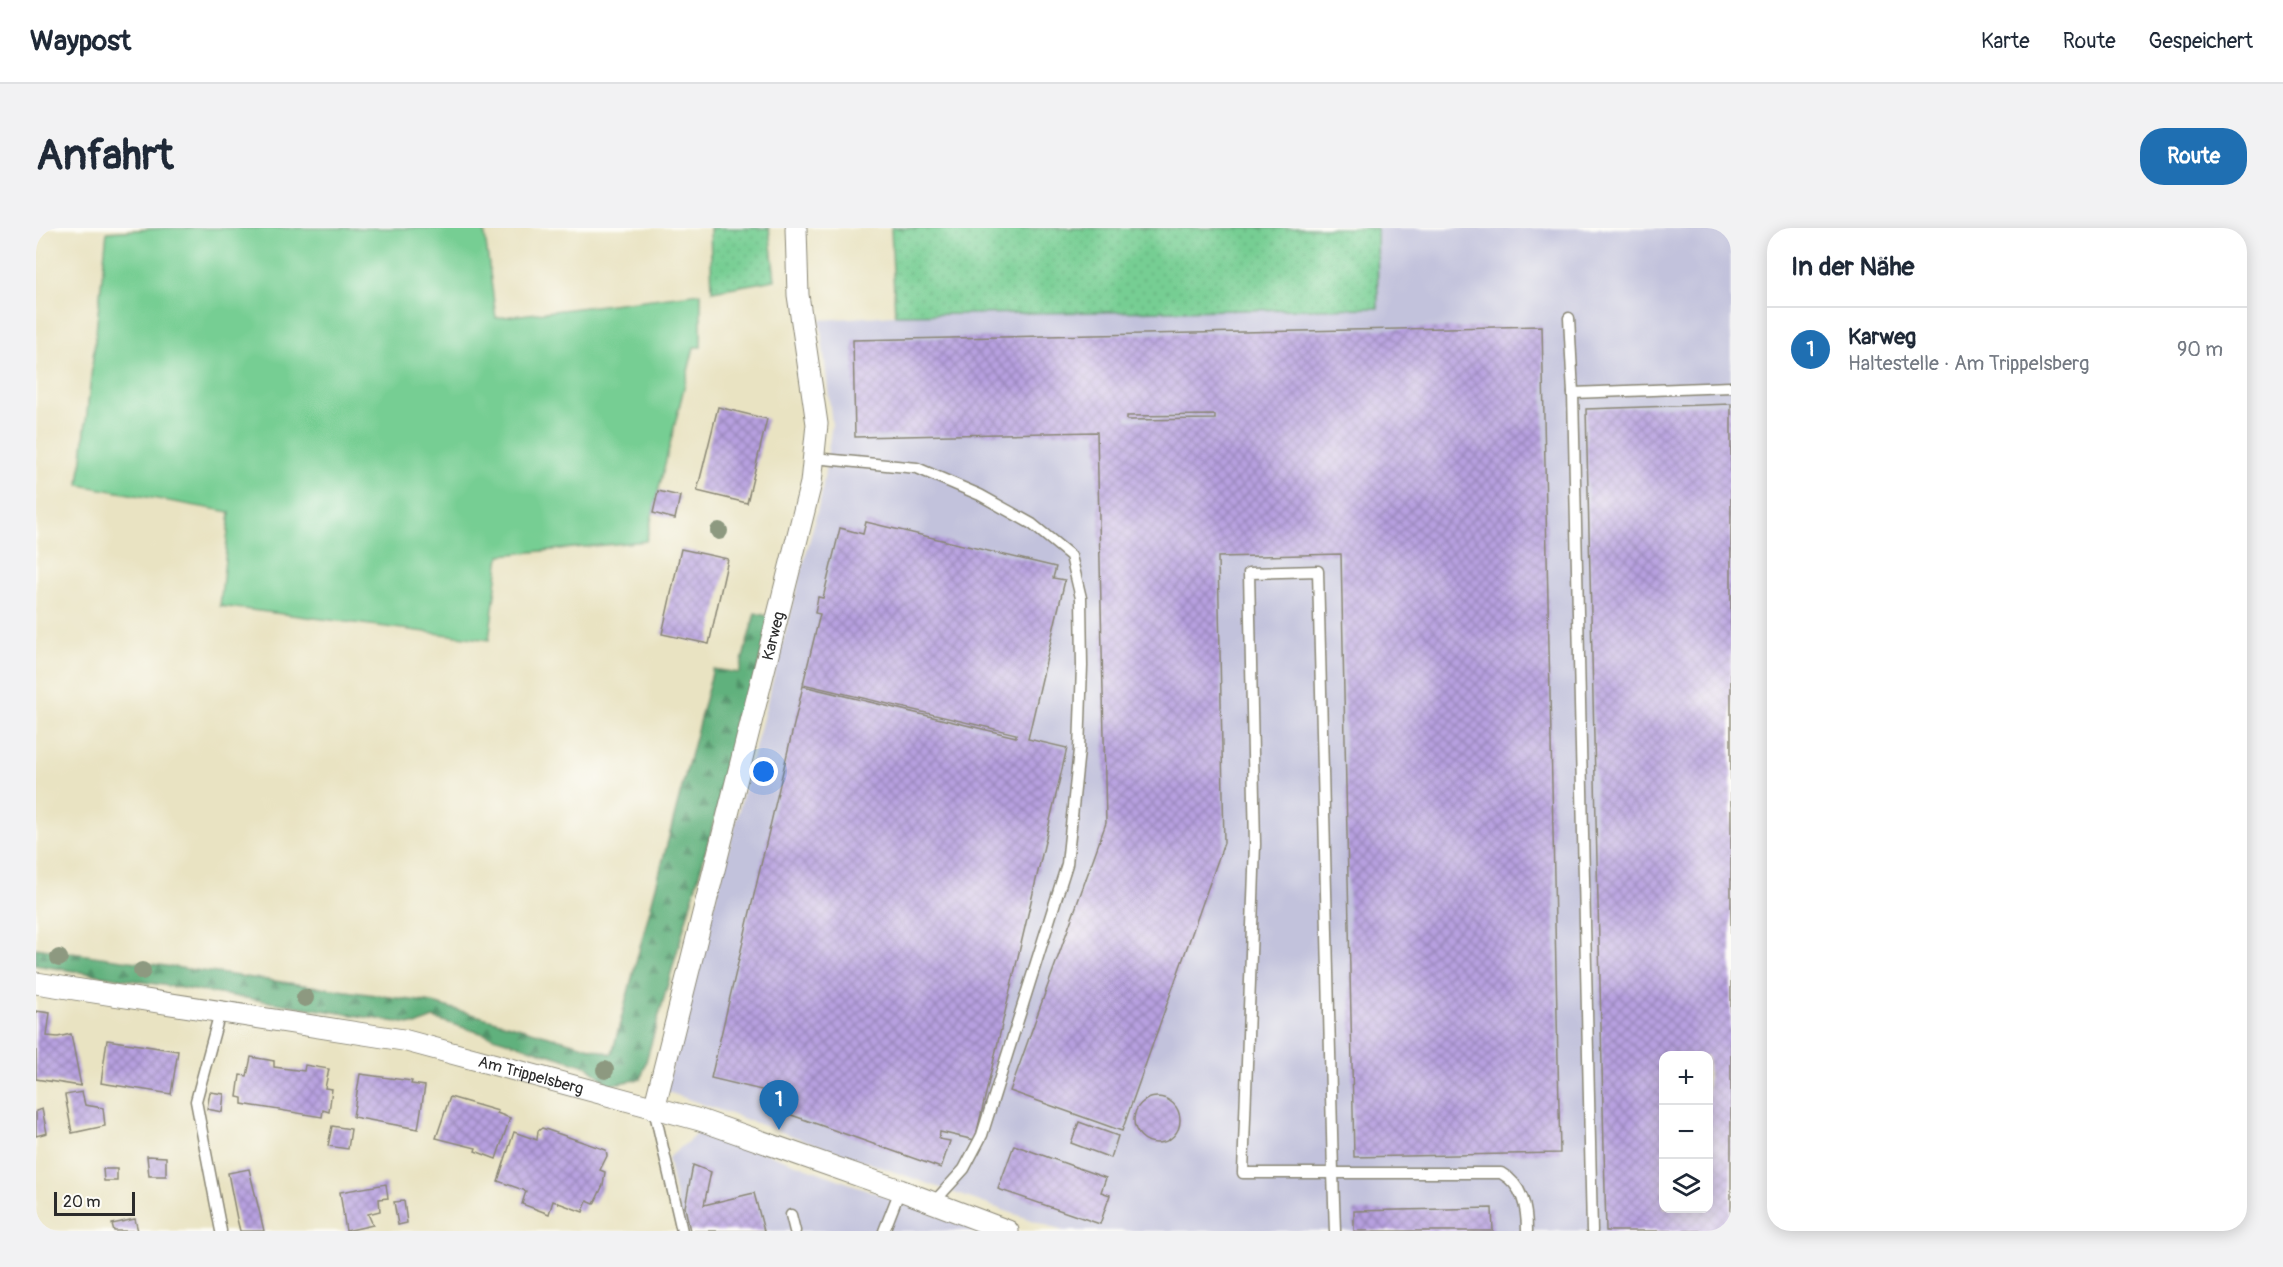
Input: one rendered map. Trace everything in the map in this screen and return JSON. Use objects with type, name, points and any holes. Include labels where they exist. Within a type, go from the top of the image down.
[{"type":"street","name":"Karweg","points":[[654,1110],[812,483],[817,424],[798,295],[796,228]]},
{"type":"street","name":"Am Trippelsberg","points":[[36,983],[403,1040],[654,1110],[700,1120],[900,1190],[1008,1231]]},
{"type":"lane","points":[[1569,318],[1573,393],[1592,1231]]},
{"type":"lane","points":[[1573,393],[1731,387]]},
{"type":"lane","points":[[814,458],[917,468],[980,495],[1032,524],[1071,556],[1081,598],[1079,750],[1067,864],[982,1135],[964,1168],[934,1203]]},
{"type":"lane","points":[[1335,1231],[1333,1173],[1318,571],[1249,573],[1255,844],[1243,1173],[1333,1173],[1501,1173],[1515,1185],[1525,1202],[1527,1231]]},
{"type":"lane","points":[[220,1012],[196,1101],[199,1127],[221,1231]]},
{"type":"lane","points":[[654,1110],[682,1231]]},
{"type":"lane","points":[[884,1231],[900,1190]]},
{"type":"lane","points":[[791,1215],[795,1231]]},
{"type":"shaded area","points":[[1377,228],[1731,228],[1731,1231],[1063,1231],[665,1091],[821,497],[832,424],[820,320],[895,315],[1378,308]]},
{"type":"shaded area","points":[[702,1130],[981,1231],[683,1231],[668,1158]]},
{"type":"green space","points":[[166,228],[484,228],[496,318],[701,293],[701,347],[694,347],[646,541],[500,555],[489,640],[220,606],[230,512],[79,485],[107,232]]},
{"type":"green space","points":[[710,228],[769,228],[775,280],[712,291]]},
{"type":"green space","points":[[891,228],[1377,228],[1378,308],[895,315]]},
{"type":"green space","points":[[755,613],[772,617],[641,1079],[608,1085],[589,1067],[433,1018],[416,1025],[36,965],[36,948],[433,1003],[612,1054],[713,669],[739,673]]},
{"type":"building","points":[[1542,326],[1560,1153],[1354,1157],[1341,554],[1218,557],[1224,843],[1122,1131],[1010,1091],[1106,823],[1097,432],[855,437],[853,340]],"holes":[[[1215,415],[1215,419],[1127,420],[1127,416]]]},
{"type":"building","points":[[1731,404],[1731,1231],[1606,1231],[1586,409]]},
{"type":"building","points":[[718,407],[767,419],[747,503],[697,491]]},
{"type":"building","points":[[658,491],[680,496],[675,519],[653,513]]},
{"type":"building","points":[[866,522],[1056,567],[1053,578],[1065,580],[1028,739],[1067,748],[975,1140],[940,1132],[939,1139],[950,1141],[941,1168],[766,1106],[770,1092],[711,1078],[803,686],[1016,737],[1016,734],[803,684],[820,614],[815,613],[818,597],[823,598],[840,528],[863,534]]},
{"type":"building","points":[[681,549],[728,559],[709,644],[662,634]]},
{"type":"building","points":[[36,1011],[50,1013],[47,1036],[58,1037],[71,1034],[81,1086],[36,1079]]},
{"type":"building","points":[[107,1040],[178,1051],[171,1094],[101,1083]]},
{"type":"building","points":[[251,1057],[274,1061],[274,1067],[304,1071],[305,1065],[329,1069],[325,1088],[332,1089],[329,1112],[323,1110],[322,1117],[242,1104],[242,1098],[237,1097],[240,1075],[247,1076]]},
{"type":"building","points":[[360,1074],[412,1081],[411,1084],[425,1086],[418,1129],[353,1117]]},
{"type":"building","points":[[82,1092],[85,1105],[103,1108],[105,1126],[72,1133],[65,1095]]},
{"type":"building","points":[[210,1092],[224,1094],[222,1112],[207,1109]]},
{"type":"building","points":[[450,1097],[498,1111],[497,1113],[510,1118],[496,1159],[475,1151],[476,1148],[436,1138]]},
{"type":"building","points":[[1157,1097],[1166,1098],[1173,1104],[1179,1111],[1179,1129],[1173,1136],[1166,1142],[1157,1143],[1148,1142],[1141,1136],[1135,1129],[1134,1120],[1135,1111],[1141,1104],[1148,1098]]},
{"type":"building","points":[[42,1109],[47,1133],[36,1136],[36,1111]]},
{"type":"building","points":[[1079,1122],[1118,1136],[1111,1158],[1071,1143]]},
{"type":"building","points":[[332,1126],[351,1129],[348,1149],[328,1146]]},
{"type":"building","points":[[542,1128],[606,1150],[607,1156],[600,1170],[605,1172],[603,1185],[594,1204],[587,1201],[583,1212],[553,1201],[549,1214],[522,1204],[526,1191],[498,1181],[514,1132],[537,1140],[538,1131]]},
{"type":"building","points":[[1014,1145],[1106,1178],[1101,1192],[1110,1195],[1100,1224],[998,1189]]},
{"type":"building","points":[[147,1156],[166,1157],[166,1176],[149,1176]]},
{"type":"building","points":[[693,1165],[711,1172],[704,1205],[754,1193],[764,1231],[690,1231],[685,1207]]},
{"type":"building","points":[[103,1169],[117,1169],[117,1181],[104,1181]]},
{"type":"building","points":[[249,1169],[264,1231],[240,1231],[237,1219],[228,1173]]},
{"type":"building","points":[[386,1184],[388,1198],[379,1199],[380,1211],[368,1214],[373,1225],[346,1231],[340,1192]]},
{"type":"building","points":[[404,1201],[407,1223],[398,1225],[394,1202]]},
{"type":"building","points":[[1492,1208],[1493,1231],[1354,1231],[1354,1211]]},
{"type":"building","points":[[135,1219],[138,1231],[114,1231],[112,1224]]},
{"type":"place","name":"Karweg","points":[[779,1130]]}]
